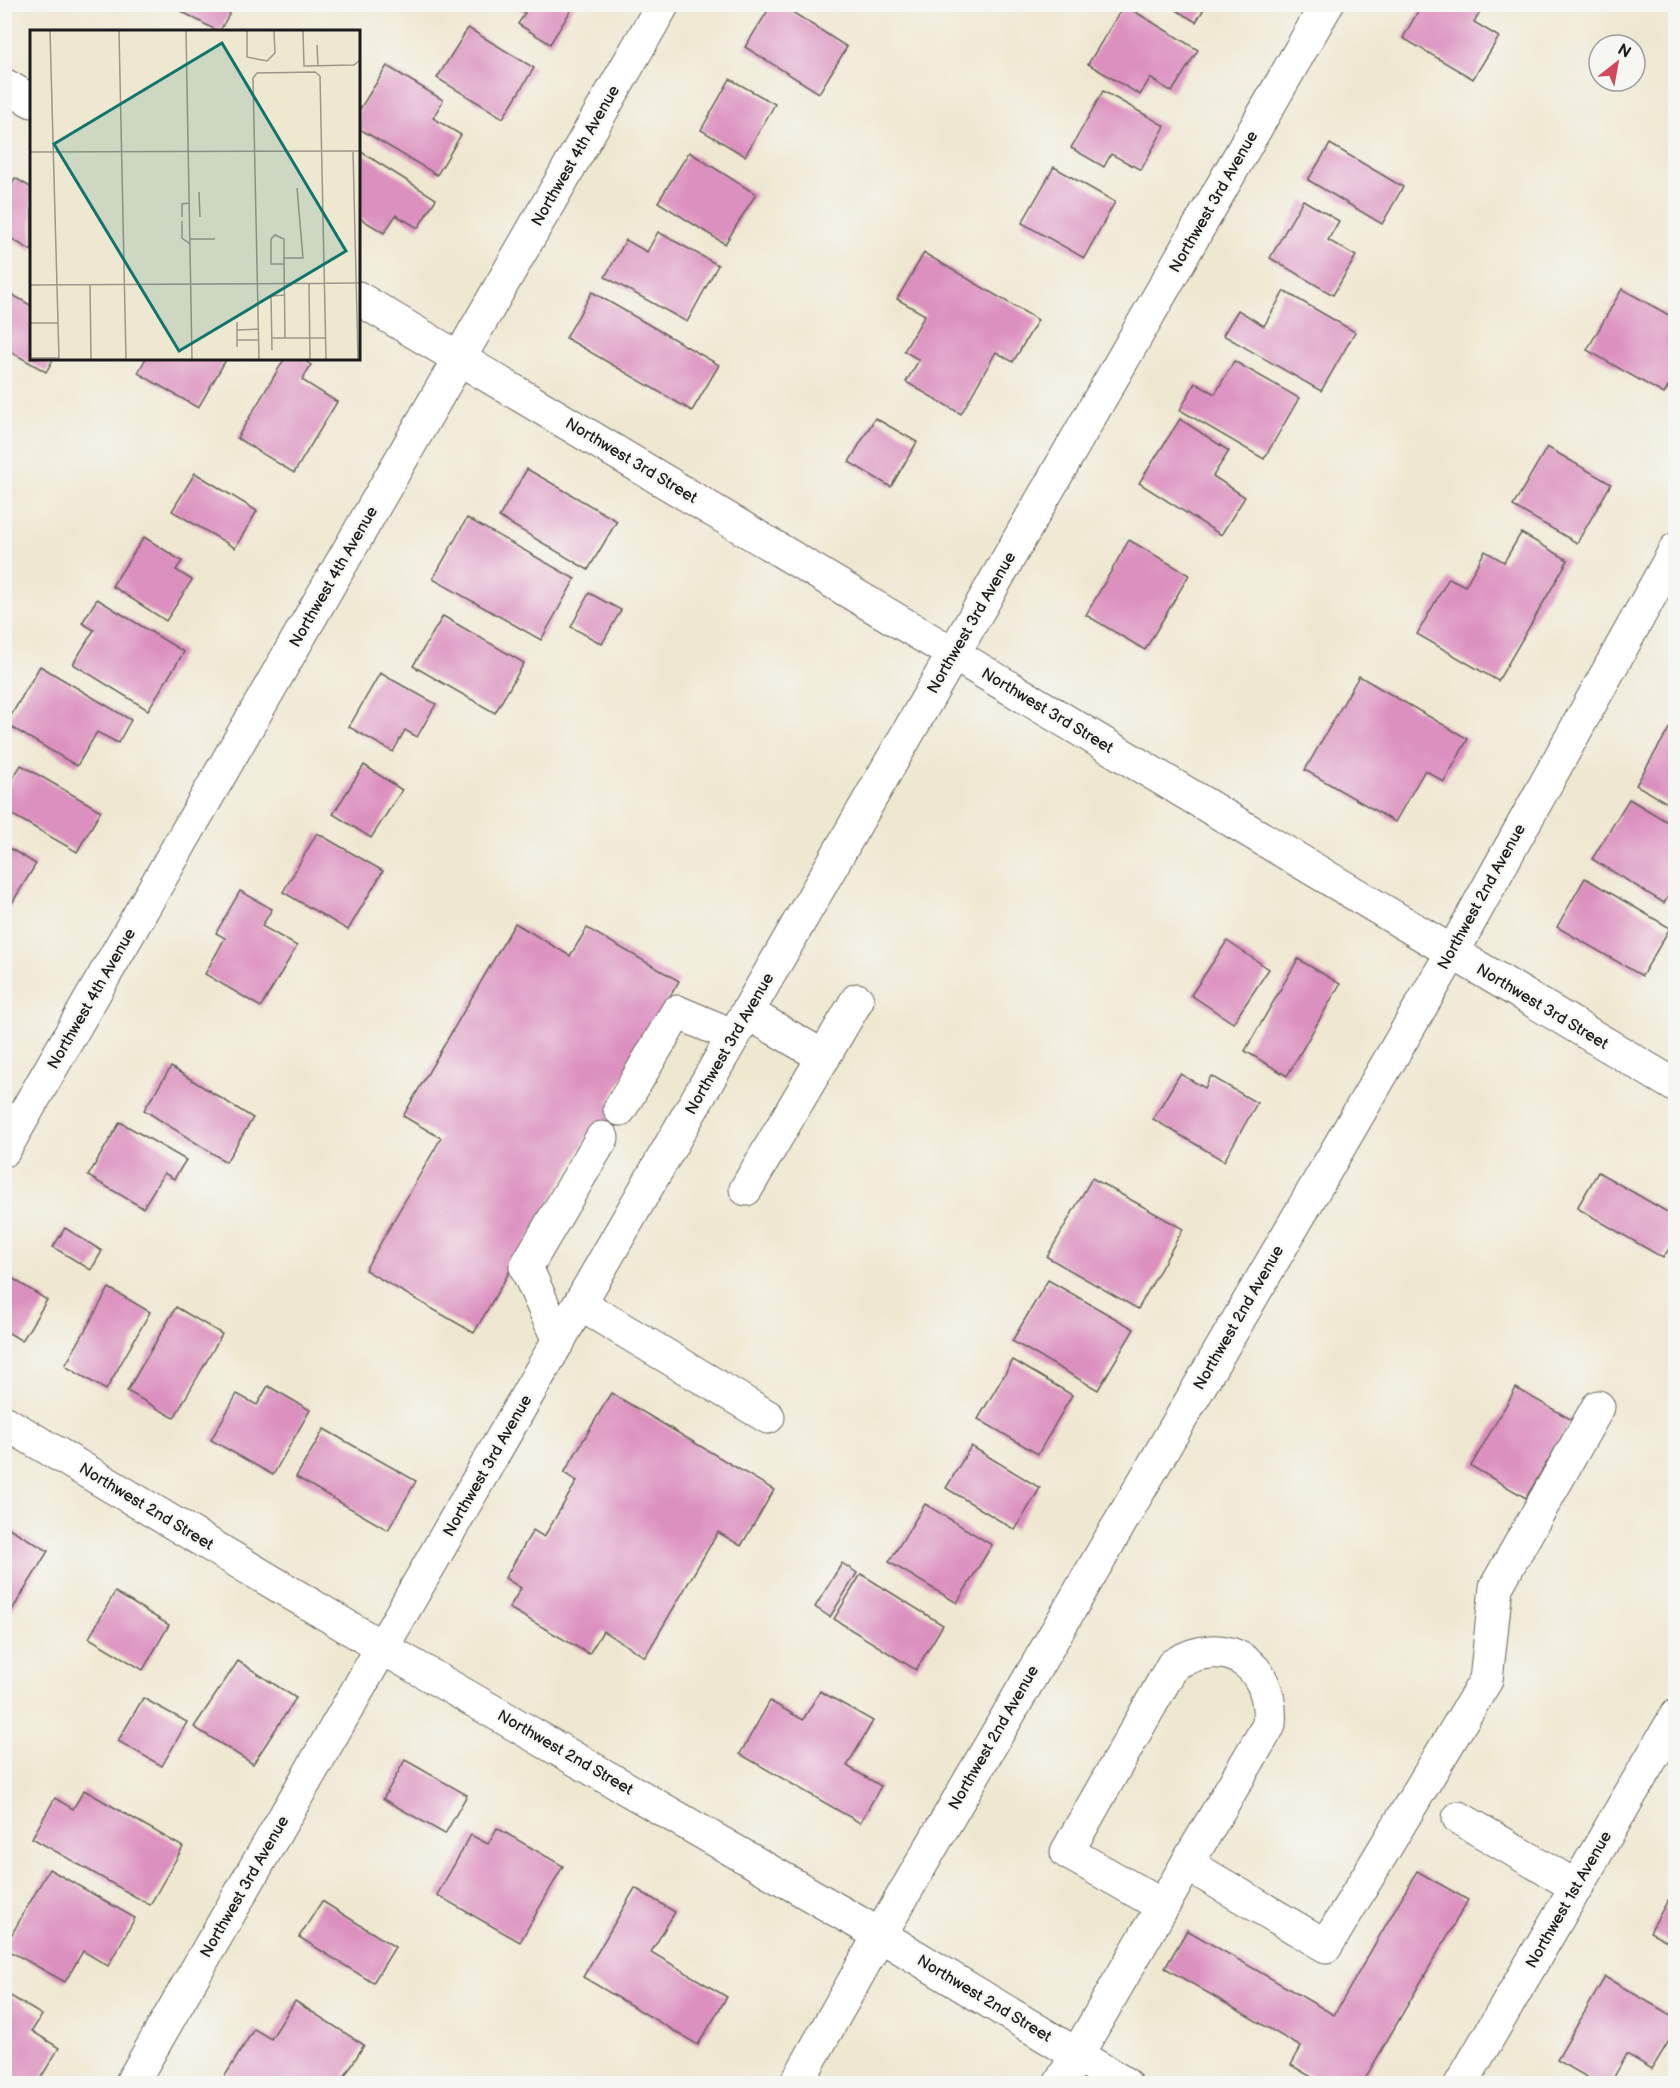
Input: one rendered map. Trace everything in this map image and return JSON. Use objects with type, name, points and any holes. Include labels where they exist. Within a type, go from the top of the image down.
[{"type":"street","name":"Northwest 4th Avenue","points":[[4,1150],[663,4]]},
{"type":"street","name":"Northwest 3rd Avenue","points":[[131,2084],[1327,4]]},
{"type":"street","points":[[4,85],[30,100]]},
{"type":"street","name":"Northwest 3rd Street","points":[[360,299],[1676,1086]]},
{"type":"street","name":"Northwest 2nd Avenue","points":[[796,2084],[880,1935],[1452,953],[1676,549]]},
{"type":"street","points":[[746,1189],[857,1000]]},
{"type":"street","points":[[620,1109],[677,1012],[741,1024],[824,1057]]},
{"type":"street","points":[[559,1341],[526,1267],[602,1138]]},
{"type":"street","points":[[580,1304],[768,1417]]},
{"type":"street","points":[[1187,1864],[1326,1946],[1486,1680],[1496,1587],[1598,1407]]},
{"type":"street","name":"Northwest 2nd Street","points":[[4,1422],[383,1648],[880,1935],[1125,2084]]},
{"type":"street","points":[[1060,2084],[1269,1725],[1271,1706],[1267,1688],[1257,1672],[1243,1660],[1226,1652],[1207,1651],[1189,1655],[1173,1665],[1067,1852],[1163,1906]]},
{"type":"street","name":"Northwest 1st Avenue","points":[[1461,2084],[1676,1716]]},
{"type":"street","points":[[1459,1818],[1577,1887]]},
{"type":"building","points":[[168,4],[235,4],[220,30],[215,30]]},
{"type":"building","points":[[511,4],[575,4],[550,44],[518,24],[525,13]]},
{"type":"building","points":[[772,4],[780,4],[847,47],[819,93],[745,47]]},
{"type":"building","points":[[1166,4],[1207,4],[1196,22]]},
{"type":"building","points":[[1422,4],[1477,4],[1482,8],[1474,22],[1499,37],[1473,79],[1403,38]]},
{"type":"building","points":[[1124,5],[1198,50],[1172,92],[1150,78],[1140,95],[1088,64]]},
{"type":"building","points":[[468,28],[534,68],[503,118],[437,78]]},
{"type":"building","points":[[387,66],[443,100],[433,118],[461,135],[437,175],[360,129],[360,109]]},
{"type":"building","points":[[730,79],[775,104],[745,156],[701,130]]},
{"type":"building","points":[[1103,91],[1165,126],[1141,170],[1111,154],[1104,167],[1071,148]]},
{"type":"building","points":[[1330,144],[1403,187],[1382,224],[1308,180]]},
{"type":"building","points":[[360,151],[436,199],[418,228],[396,215],[384,233],[360,218]]},
{"type":"building","points":[[689,152],[756,194],[725,244],[658,202]]},
{"type":"building","points":[[1054,167],[1115,202],[1084,258],[1022,223]]},
{"type":"building","points":[[15,178],[30,187],[30,250],[5,235],[5,197]]},
{"type":"building","points":[[1303,200],[1339,221],[1328,240],[1356,256],[1333,295],[1270,258]]},
{"type":"building","points":[[658,232],[718,265],[687,322],[605,277],[626,240],[647,252]]},
{"type":"building","points":[[924,253],[1038,320],[1013,362],[996,352],[961,414],[906,382],[919,360],[904,351],[925,315],[897,299]]},
{"type":"building","points":[[1622,289],[1676,319],[1676,374],[1664,394],[1587,350]]},
{"type":"building","points":[[4,290],[30,305],[30,360],[53,360],[46,372],[4,348]]},
{"type":"building","points":[[1284,291],[1355,332],[1321,391],[1223,335],[1238,310],[1264,326]]},
{"type":"building","points":[[592,292],[719,365],[692,411],[566,338]]},
{"type":"building","points":[[145,360],[226,360],[198,408],[138,373]]},
{"type":"building","points":[[284,360],[304,360],[311,365],[302,380],[337,402],[294,473],[237,438]]},
{"type":"building","points":[[1234,361],[1299,398],[1264,459],[1180,410],[1195,383],[1215,394]]},
{"type":"building","points":[[875,418],[917,442],[891,487],[849,462]]},
{"type":"building","points":[[1180,419],[1229,451],[1213,476],[1245,497],[1221,535],[1139,483]]},
{"type":"building","points":[[1547,447],[1611,484],[1577,543],[1513,506]]},
{"type":"building","points":[[527,469],[617,521],[588,570],[499,517]]},
{"type":"building","points":[[195,473],[257,511],[235,548],[172,511]]},
{"type":"building","points":[[467,518],[575,579],[541,640],[433,579]]},
{"type":"building","points":[[1521,533],[1568,560],[1498,681],[1417,634],[1449,578],[1465,586],[1485,551],[1504,562]]},
{"type":"building","points":[[144,537],[182,561],[176,570],[192,580],[166,621],[112,586]]},
{"type":"building","points":[[1129,540],[1189,575],[1145,650],[1086,615]]},
{"type":"building","points":[[589,593],[621,610],[602,644],[571,627]]},
{"type":"building","points":[[97,599],[184,652],[148,710],[73,664],[94,630],[82,623]]},
{"type":"building","points":[[443,616],[524,663],[495,713],[413,666]]},
{"type":"building","points":[[40,666],[131,720],[118,743],[97,732],[77,766],[6,724]]},
{"type":"building","points":[[380,673],[436,704],[417,737],[405,730],[393,752],[349,727]]},
{"type":"building","points":[[1359,676],[1468,739],[1444,782],[1425,770],[1395,822],[1305,770]]},
{"type":"building","points":[[1670,727],[1676,731],[1676,808],[1636,785]]},
{"type":"building","points":[[21,765],[101,811],[77,852],[4,810],[4,793]]},
{"type":"building","points":[[364,765],[402,790],[371,838],[333,814]]},
{"type":"building","points":[[1629,799],[1676,827],[1676,884],[1664,903],[1592,859]]},
{"type":"building","points":[[317,833],[383,871],[348,930],[283,892]]},
{"type":"building","points":[[4,845],[36,864],[4,916]]},
{"type":"building","points":[[1585,878],[1670,928],[1642,976],[1557,927]]},
{"type":"building","points":[[240,891],[272,909],[262,926],[297,946],[261,1007],[205,974],[225,938],[216,933]]},
{"type":"building","points":[[515,923],[570,956],[587,928],[679,981],[609,1102],[624,1111],[606,1141],[591,1131],[474,1333],[365,1270],[441,1138],[403,1116]]},
{"type":"building","points":[[1227,941],[1269,969],[1233,1023],[1191,995]]},
{"type":"building","points":[[1298,959],[1340,984],[1287,1076],[1245,1051]]},
{"type":"building","points":[[171,1067],[253,1118],[226,1162],[144,1110]]},
{"type":"building","points":[[1180,1074],[1205,1088],[1211,1076],[1257,1103],[1224,1161],[1153,1119]]},
{"type":"building","points":[[120,1122],[186,1160],[174,1179],[164,1173],[143,1208],[88,1176]]},
{"type":"building","points":[[1598,1172],[1676,1217],[1676,1238],[1663,1258],[1577,1208]]},
{"type":"building","points":[[1092,1178],[1183,1229],[1138,1309],[1047,1257]]},
{"type":"building","points":[[65,1228],[102,1251],[91,1270],[53,1247]]},
{"type":"building","points":[[4,1273],[47,1300],[22,1341],[4,1330]]},
{"type":"building","points":[[1048,1280],[1134,1329],[1098,1390],[1012,1341]]},
{"type":"building","points":[[109,1288],[150,1312],[106,1390],[65,1366]]},
{"type":"building","points":[[176,1307],[222,1334],[174,1418],[127,1391]]},
{"type":"building","points":[[1013,1360],[1072,1395],[1038,1454],[978,1419]]},
{"type":"building","points":[[268,1386],[310,1410],[273,1475],[211,1440],[237,1394],[257,1405]]},
{"type":"building","points":[[1516,1388],[1572,1420],[1526,1498],[1471,1466]]},
{"type":"building","points":[[611,1393],[774,1490],[741,1546],[718,1532],[645,1657],[603,1631],[589,1654],[509,1608],[521,1588],[505,1578],[533,1530],[544,1537],[577,1481],[564,1473]]},
{"type":"building","points":[[324,1429],[416,1481],[388,1530],[296,1477]]},
{"type":"building","points":[[971,1446],[1040,1488],[1015,1530],[946,1488]]},
{"type":"building","points":[[925,1504],[992,1545],[957,1603],[889,1562]]},
{"type":"building","points":[[4,1525],[48,1551],[8,1617],[4,1615]]},
{"type":"building","points":[[842,1563],[857,1573],[830,1617],[815,1607]]},
{"type":"building","points":[[861,1574],[943,1625],[916,1670],[834,1619]]},
{"type":"building","points":[[115,1592],[169,1625],[143,1670],[89,1638]]},
{"type":"building","points":[[238,1661],[296,1698],[253,1764],[194,1727]]},
{"type":"building","points":[[820,1691],[873,1721],[847,1766],[881,1786],[860,1823],[740,1754],[770,1701],[803,1720]]},
{"type":"building","points":[[143,1698],[187,1722],[162,1766],[118,1741]]},
{"type":"building","points":[[405,1760],[467,1795],[445,1834],[383,1799]]},
{"type":"building","points":[[84,1790],[183,1847],[150,1905],[32,1838],[55,1798],[73,1809]]},
{"type":"building","points":[[497,1828],[563,1866],[520,1942],[437,1895],[471,1835],[488,1844]]},
{"type":"building","points":[[49,1869],[135,1918],[108,1966],[83,1951],[65,1982],[4,1948]]},
{"type":"building","points":[[1417,1871],[1468,1900],[1362,2084],[1323,2084],[1291,2065],[1301,2047],[1165,1968],[1187,1930],[1334,2015]]},
{"type":"building","points":[[635,1888],[675,1912],[651,1952],[727,1997],[698,2045],[583,1977]]},
{"type":"building","points":[[1668,1900],[1676,1905],[1676,1946],[1650,1932]]},
{"type":"building","points":[[322,1901],[395,1947],[373,1983],[299,1937]]},
{"type":"building","points":[[1605,1977],[1676,2018],[1676,2029],[1652,2069],[1627,2054],[1610,2084],[1599,2084],[1557,2060]]},
{"type":"building","points":[[4,1992],[42,2015],[32,2031],[59,2048],[37,2084],[19,2084],[4,2075]]},
{"type":"building","points":[[295,2001],[364,2045],[340,2084],[231,2084],[223,2079],[254,2029],[271,2039]]}]
